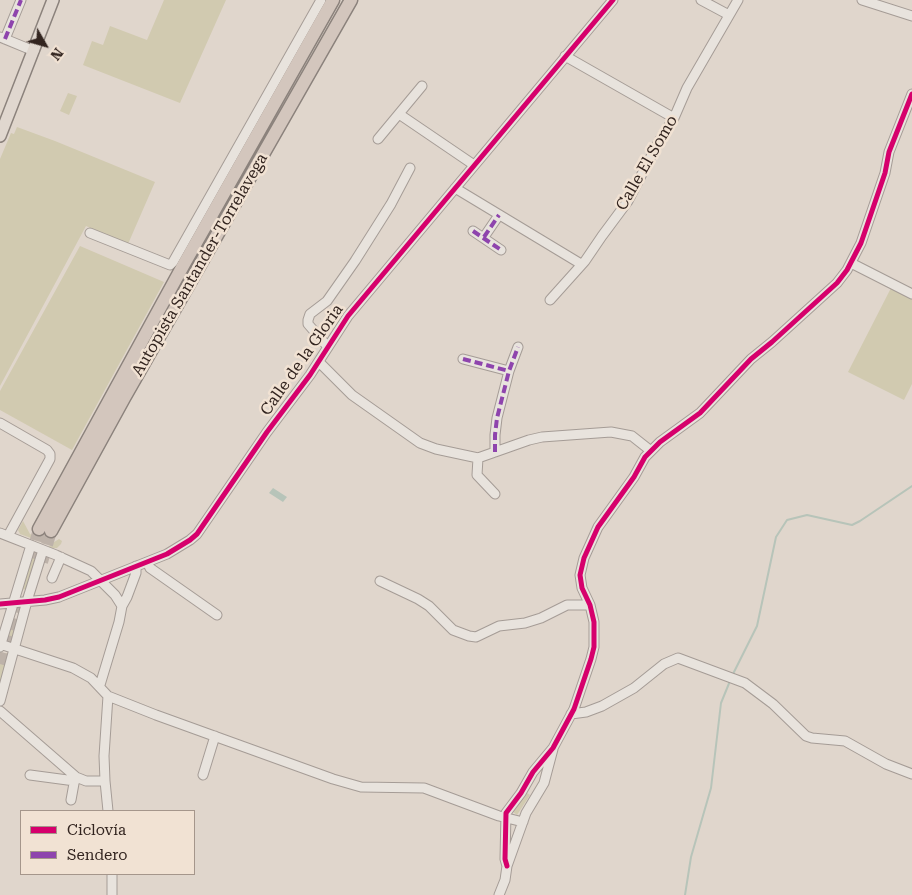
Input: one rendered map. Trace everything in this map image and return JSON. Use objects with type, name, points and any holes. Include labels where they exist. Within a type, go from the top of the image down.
[{"type":"highway","name":"Autopista Santander-Torrelavega","points":[[333,0],[179,273],[45,530],[124,398],[351,0]]},
{"type":"main road","points":[[0,136],[53,0]]},
{"type":"street","points":[[20,0],[2,38],[34,51]]},
{"type":"street","points":[[90,232],[170,265],[173,262],[321,0]]},
{"type":"street","name":"Calle de la Gloria","points":[[0,604],[59,597],[175,550],[197,534],[267,432],[319,362],[357,304],[614,0]]},
{"type":"street","points":[[701,0],[728,14]]},
{"type":"street","name":"Calle El Somo","points":[[550,300],[585,260],[628,201],[658,143],[674,118],[687,88],[728,14],[738,0]]},
{"type":"street","points":[[862,0],[912,16]]},
{"type":"street","points":[[565,56],[674,118]]},
{"type":"street","points":[[378,139],[422,86]]},
{"type":"street","points":[[499,895],[505,880],[506,813],[521,793],[533,772],[553,748],[571,714],[594,647],[594,622],[590,605],[580,582],[580,575],[584,558],[598,527],[651,450],[700,413],[751,359],[837,282],[852,263],[861,243],[885,173],[889,152],[896,132],[912,94]]},
{"type":"street","points":[[399,114],[474,165]]},
{"type":"street","name":"Calle de la Gloria","points":[[328,347],[308,324],[310,314],[327,301],[390,204],[410,168]]},
{"type":"street","points":[[455,188],[581,264]]},
{"type":"street","points":[[484,237],[498,215]]},
{"type":"street","points":[[473,231],[501,250]]},
{"type":"street","points":[[852,263],[912,294]]},
{"type":"street","points":[[495,452],[494,435],[497,418],[518,347]]},
{"type":"street","points":[[463,359],[510,372]]},
{"type":"street","name":"Calle de la Gloria","points":[[319,362],[352,395],[420,443],[436,449],[478,458]]},
{"type":"street","points":[[0,423],[47,450],[50,454],[50,459],[4,534],[91,571],[122,606]]},
{"type":"street","points":[[495,494],[477,476],[478,458],[529,440],[542,437],[611,432],[632,436],[651,450]]},
{"type":"street","points":[[31,545],[0,645],[73,668],[100,685],[108,696],[172,722],[216,736],[352,786],[424,788],[505,818],[523,822]]},
{"type":"street","points":[[0,701],[43,550]]},
{"type":"street","points":[[52,578],[61,557]]},
{"type":"street","points":[[147,562],[150,568],[217,614]]},
{"type":"street","points":[[100,685],[122,606],[136,573],[136,566]]},
{"type":"street","points":[[380,582],[429,606],[454,630],[476,637],[499,626],[525,623],[541,618],[567,605],[590,605]]},
{"type":"street","points":[[571,714],[579,714],[602,706],[634,688],[673,658],[684,659],[745,683],[764,696],[806,736],[845,741],[886,764],[912,774]]},
{"type":"street","points":[[108,696],[104,756],[104,782],[108,810]]},
{"type":"street","points":[[0,711],[75,779]]},
{"type":"street","points":[[203,776],[216,736]]},
{"type":"street","points":[[506,866],[526,813],[544,783],[553,748]]},
{"type":"street","points":[[30,775],[104,782]]},
{"type":"street","points":[[71,800],[75,779]]},
{"type":"street","points":[[112,875],[112,895]]},
{"type":"shaded area","points":[[164,0],[226,0],[180,103],[83,65],[92,41],[103,45],[110,26],[147,40]]},
{"type":"shaded area","points":[[68,93],[77,96],[69,115],[60,111]]},
{"type":"shaded area","points":[[17,127],[155,182],[128,244],[86,226],[0,386],[0,159],[11,133],[14,134]]},
{"type":"shaded area","points":[[80,246],[164,282],[72,450],[0,410],[0,391]]},
{"type":"shaded area","points":[[891,288],[912,299],[912,384],[904,400],[848,372]]},
{"type":"shaded area","points":[[273,488],[287,497],[283,502],[269,493]]},
{"type":"shaded area","points":[[23,521],[30,534],[51,544],[59,539],[62,541],[61,544],[57,548],[52,548],[49,547],[50,545],[20,534],[18,530]]},
{"type":"shaded area","points":[[34,551],[38,553],[27,589],[18,590]]},
{"type":"shaded area","points":[[10,620],[18,623],[11,642],[7,641],[6,638]]},
{"type":"shaded area","points":[[9,654],[0,695],[0,661],[2,655]]},
{"type":"shaded area","points":[[527,793],[530,795],[517,815],[512,811]]},
{"type":"waterway","points":[[732,676],[757,626],[776,537],[787,520],[807,515],[852,525],[912,486]]},
{"type":"waterway","points":[[685,895],[691,857],[711,788],[721,703],[730,681]]},
{"type":"tunnel","points":[[31,558],[39,529]]},
{"type":"tunnel","points":[[42,562],[51,531]]},
{"type":"tunnel","points":[[0,664],[17,606]]},
{"type":"marked path","points":[[5,39],[21,0]]},
{"type":"marked path","points":[[484,237],[499,215]]},
{"type":"marked path","points":[[473,231],[501,250]]},
{"type":"marked path","points":[[495,452],[497,418],[509,371],[518,347]]},
{"type":"marked path","points":[[463,359],[509,371]]},
{"type":"cycle path","points":[[0,604],[59,597],[167,554],[197,534],[267,432],[310,375],[348,316],[613,0]]},
{"type":"cycle path","points":[[507,866],[505,859],[506,813],[521,793],[533,772],[553,748],[574,709],[591,659],[594,647],[594,622],[590,605],[582,588],[580,575],[584,558],[598,527],[634,477],[645,457],[660,442],[700,413],[751,359],[837,283],[847,270],[861,243],[885,173],[889,152],[912,94]]}]
